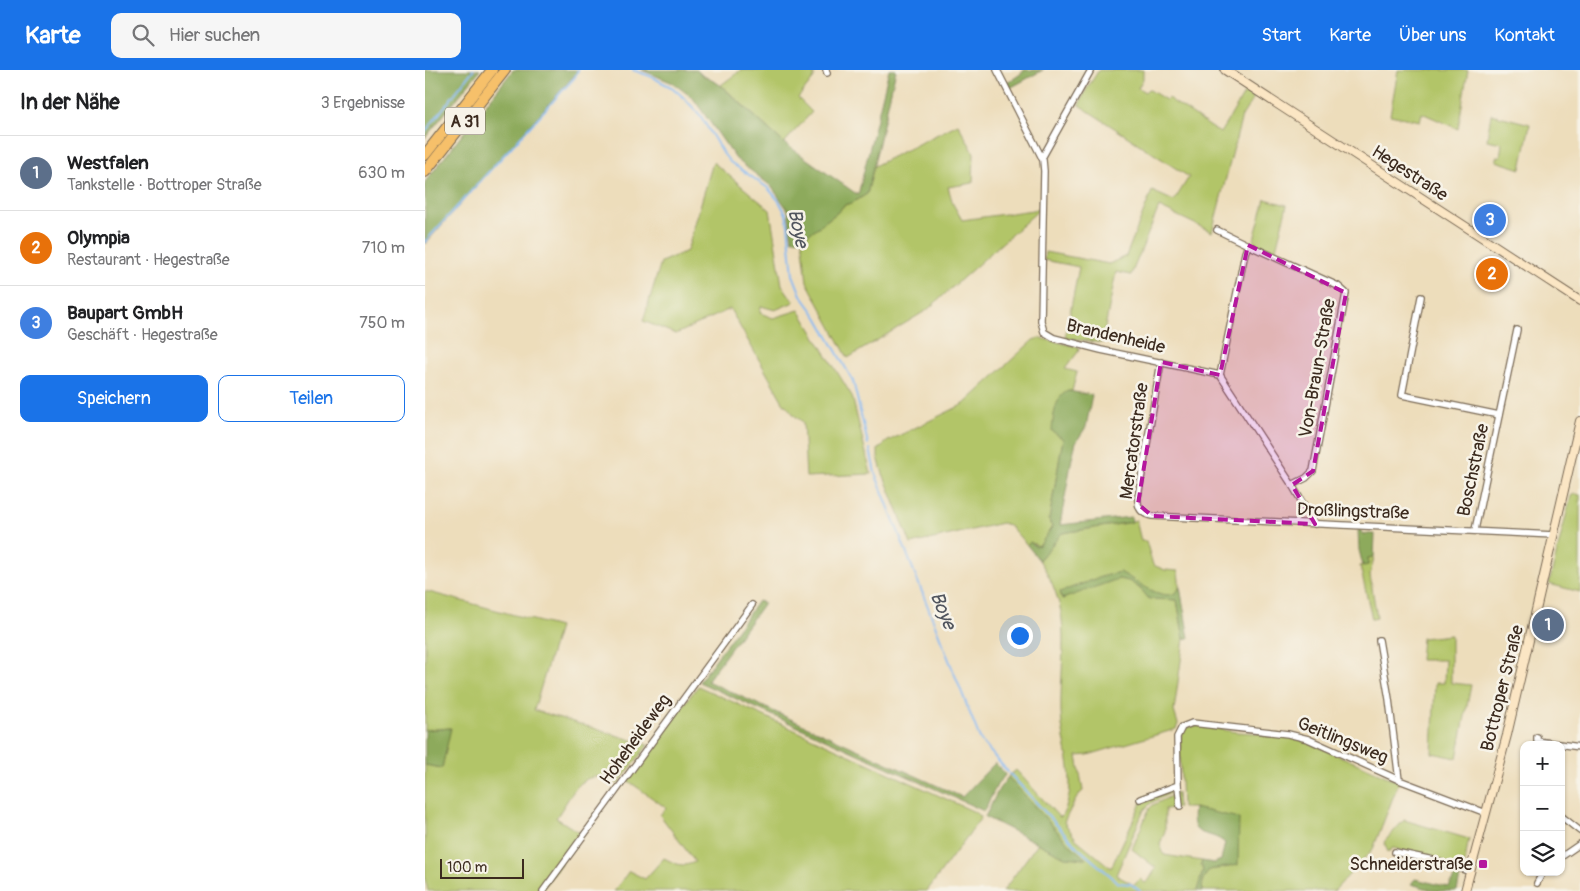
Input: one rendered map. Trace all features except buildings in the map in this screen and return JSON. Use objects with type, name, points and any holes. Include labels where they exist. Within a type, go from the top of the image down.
[{"type":"highway","name":"A 31","points":[[425,154],[492,70]]},
{"type":"highway","name":"A 31","points":[[425,172],[505,70]]},
{"type":"main road","name":"Hegestraße","points":[[1225,70],[1580,301]]},
{"type":"main road","name":"Bottroper Straße","points":[[1465,891],[1507,735],[1580,421]]},
{"type":"street","name":"Brandenheide","points":[[997,70],[1042,158],[1044,171],[1041,321],[1043,332],[1054,338],[1101,350],[1220,375]]},
{"type":"street","points":[[1042,158],[1091,70]]},
{"type":"street","name":"Von-Braun-Straße","points":[[1217,230],[1338,286],[1346,292],[1313,471],[1307,478],[1292,486]]},
{"type":"street","points":[[1248,245],[1220,375],[1315,524]]},
{"type":"street","name":"Boschstraße","points":[[1421,297],[1402,395],[1499,415]]},
{"type":"street","name":"Boschstraße","points":[[1475,530],[1517,330]]},
{"type":"street","name":"Mercatorstraße","points":[[1152,516],[1145,515],[1139,509],[1138,497],[1161,362]]},
{"type":"street","name":"Droßlingstraße","points":[[1152,516],[1554,535]]},
{"type":"street","name":"Hoheheideweg","points":[[543,891],[752,605]]},
{"type":"street","points":[[1379,640],[1399,780]]},
{"type":"street","name":"Geitlingsweg","points":[[1180,806],[1177,738],[1182,727],[1192,723],[1288,734],[1307,739],[1399,780],[1486,813]]},
{"type":"street","points":[[1537,737],[1537,741],[1580,747]]},
{"type":"street","points":[[1140,799],[1178,785]]},
{"type":"street","points":[[1565,819],[1580,831]]},
{"type":"street","points":[[1565,854],[1580,844]]},
{"type":"street","points":[[1395,852],[1433,860],[1471,872]]},
{"type":"street","points":[[1537,883],[1541,876]]},
{"type":"highlighted area","points":[[1248,245],[1346,293],[1313,471],[1292,485],[1315,524],[1152,516],[1138,504],[1161,362],[1220,375]]},
{"type":"green space","points":[[425,70],[480,70],[425,138]]},
{"type":"green space","points":[[513,70],[579,70],[425,244],[425,182]]},
{"type":"green space","points":[[642,70],[697,70],[702,75],[719,84],[784,143],[858,195],[889,70],[896,70],[867,194],[852,203],[844,205],[838,212],[802,239],[792,240],[788,210],[771,186],[736,159],[693,98],[673,83]]},
{"type":"green space","points":[[741,70],[814,70],[814,78],[798,98],[812,112],[784,143],[721,85]]},
{"type":"green space","points":[[1024,70],[1043,70],[1010,88],[1007,83]]},
{"type":"green space","points":[[1099,70],[1143,70],[1143,79],[1138,88],[1145,92],[1148,89],[1166,100],[1168,98],[1220,133],[1246,91],[1254,97],[1242,116],[1212,232],[1159,207],[1131,275],[1116,272],[1102,343],[1065,338],[1079,267],[1044,260],[1045,252],[1109,264],[1126,256],[1152,191],[1174,201],[1189,177],[1079,105]]},
{"type":"green space","points":[[1398,70],[1468,70],[1458,129],[1422,113],[1420,121],[1390,115]]},
{"type":"green space","points":[[1491,114],[1530,124],[1521,169],[1496,161],[1496,157],[1500,157],[1502,143],[1487,140]]},
{"type":"green space","points":[[958,124],[974,153],[973,183],[948,187],[953,204],[962,220],[1040,209],[927,310],[848,358],[807,282],[802,239],[838,212],[844,205],[852,203],[867,194],[874,166]]},
{"type":"green space","points":[[713,162],[770,210],[782,285],[794,302],[775,310],[761,306],[760,313],[773,318],[799,310],[852,396],[871,474],[806,477],[803,422],[783,402],[730,309],[676,334],[643,321],[661,262],[687,251]]},
{"type":"green space","points":[[1265,199],[1287,205],[1275,253],[1253,243]]},
{"type":"green space","points":[[1039,338],[1079,347],[1078,352],[1065,369],[1077,372],[1072,391],[1068,391],[1063,439],[1049,520],[1052,526],[1043,542],[1038,546],[1030,542],[1027,545],[1009,525],[1002,523],[911,544],[882,471],[878,449],[888,441],[964,404],[1033,340]]},
{"type":"green space","points":[[1068,391],[1092,395],[1086,427],[1076,442],[1072,458],[1060,525],[1131,517],[1132,522],[1062,533],[1039,560],[1027,545],[1030,542],[1035,546],[1040,545],[1052,527],[1049,520],[1063,439],[1052,431],[1053,420],[1057,402]]},
{"type":"green space","points":[[1574,494],[1580,495],[1580,592],[1549,584],[1571,496]]},
{"type":"green space","points":[[1136,520],[1141,541],[1146,541],[1153,565],[1165,570],[1178,571],[1179,587],[1176,593],[1169,595],[1161,594],[1120,572],[1060,592],[1062,599],[1100,584],[1124,579],[1139,588],[1149,598],[1177,600],[1184,639],[1174,711],[1178,724],[1176,729],[1088,755],[1077,756],[1083,791],[1075,800],[1064,822],[1076,839],[1111,868],[1142,801],[1171,790],[1170,793],[1151,803],[1144,810],[1116,875],[1134,885],[1140,879],[1145,883],[1156,868],[1132,849],[1149,809],[1177,793],[1178,808],[1165,809],[1165,831],[1160,844],[1164,855],[1202,861],[1203,870],[1197,891],[1003,891],[1038,843],[1065,857],[1084,858],[1008,777],[1016,770],[1059,817],[1062,816],[1070,791],[1070,778],[1061,712],[1063,649],[1061,612],[1047,572],[1039,560],[1062,533]]},
{"type":"green space","points":[[1358,530],[1361,530],[1362,534],[1375,534],[1374,557],[1368,558],[1368,565],[1363,566],[1359,550]]},
{"type":"green space","points":[[1374,557],[1370,575],[1377,618],[1372,619],[1360,566],[1368,565],[1368,558]]},
{"type":"green space","points":[[1120,572],[1160,594],[1168,595],[1175,593],[1180,587],[1189,638],[1184,639],[1177,600],[1149,599],[1140,588],[1129,581],[1118,579],[1062,599],[1060,592]]},
{"type":"green space","points":[[425,591],[559,627],[534,710],[648,745],[618,784],[606,778],[596,777],[581,783],[574,790],[556,818],[582,834],[541,891],[428,891],[425,879],[425,765],[442,768],[450,728],[425,730]]},
{"type":"green space","points":[[758,601],[764,603],[707,681],[962,797],[995,763],[1006,774],[997,785],[984,811],[699,682]]},
{"type":"green space","points":[[1451,635],[1451,683],[1471,685],[1457,758],[1432,753],[1435,683],[1444,683],[1445,660],[1420,660],[1422,638]]},
{"type":"green space","points":[[698,686],[977,813],[981,817],[927,891],[614,891],[629,871],[645,879],[664,858],[686,865],[695,862],[660,815],[666,808],[664,805],[627,780]]},
{"type":"green space","points":[[1191,726],[1236,732],[1278,734],[1301,739],[1399,782],[1373,849],[1334,891],[1202,891],[1203,879],[1209,870],[1230,867],[1239,819],[1194,808],[1182,808],[1180,740],[1183,729]]},
{"type":"green space","points":[[451,728],[442,768],[425,765],[425,730]]},
{"type":"green space","points":[[1008,777],[1067,842],[1086,859],[1065,857],[985,817],[999,789]]},
{"type":"green space","points":[[1194,808],[1239,818],[1238,865],[1209,870],[1203,879],[1202,891],[1197,891],[1203,870],[1202,861],[1214,863],[1221,860],[1225,843],[1197,830],[1193,819]]},
{"type":"green space","points":[[1404,820],[1469,839],[1463,868],[1393,848],[1388,852],[1384,842]]},
{"type":"green space","points":[[1458,870],[1461,873],[1457,891],[1435,891],[1411,884],[1415,879],[1449,887]]},
{"type":"waterway","points":[[425,132],[473,70]]},
{"type":"waterway","points":[[425,242],[575,77],[578,70]]},
{"type":"waterway","name":"Boye","points":[[633,70],[650,76],[673,88],[700,115],[730,162],[768,188],[779,201],[786,214],[793,275],[801,295],[817,317],[853,381],[868,444]]},
{"type":"waterway","name":"Boye","points":[[870,449],[875,473],[981,741],[1008,772]]},
{"type":"waterway","name":"Boye","points":[[1010,774],[1078,848],[1119,883],[1131,884],[1140,891]]},
{"type":"place","name":"Baupart GmbH","points":[[1490,220]]},
{"type":"place","name":"Olympia","points":[[1492,274]]},
{"type":"place","name":"Westfalen","points":[[1548,625]]},
{"type":"place","name":"Schneiderstraße","points":[[1483,864]]}]
